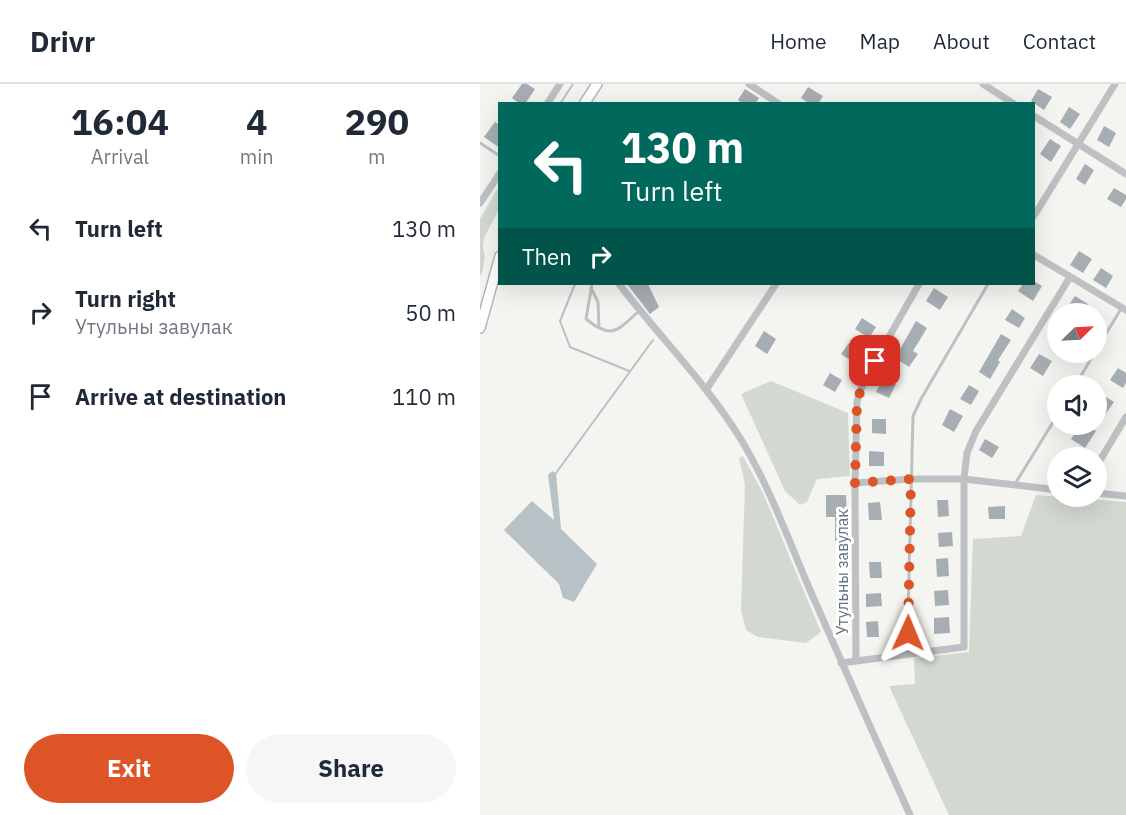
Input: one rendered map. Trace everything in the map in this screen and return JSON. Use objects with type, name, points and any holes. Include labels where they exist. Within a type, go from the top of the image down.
[{"type":"main road","points":[[585,102],[597,84]]},
{"type":"main road","points":[[480,328],[498,262]]},
{"type":"street","points":[[548,102],[560,84]]},
{"type":"street","points":[[749,84],[776,102]]},
{"type":"street","points":[[983,84],[1011,102]]},
{"type":"street","points":[[1035,214],[1115,84]]},
{"type":"street","points":[[1035,117],[1126,174]]},
{"type":"street","points":[[480,203],[498,176]]},
{"type":"street","points":[[1035,256],[1124,309]]},
{"type":"street","points":[[841,663],[964,647],[964,479],[967,453],[976,431],[1070,277]]},
{"type":"street","points":[[620,285],[706,390],[742,441],[763,482],[910,815]]},
{"type":"street","points":[[706,390],[775,285]]},
{"type":"street","name":"Утульны завулак","points":[[856,661],[857,401],[864,381],[918,285]]},
{"type":"street","points":[[1107,449],[1126,417]]},
{"type":"street","points":[[855,483],[911,479],[964,479],[1047,489]]},
{"type":"street","points":[[1107,494],[1126,496]]},
{"type":"lane","points":[[480,143],[498,155]]},
{"type":"lane","points":[[591,285],[598,302],[599,329]]},
{"type":"lane","points":[[591,285],[586,319],[599,329],[609,332],[619,328],[639,310]]},
{"type":"lane","points":[[907,655],[913,416],[987,285]]},
{"type":"lane","points":[[1107,334],[1124,309]]},
{"type":"lane","points":[[1014,486],[1047,432]]},
{"type":"shaded area","points":[[498,188],[498,211],[484,238],[485,256],[480,275],[480,219]]},
{"type":"shaded area","points":[[771,381],[848,413],[850,476],[817,479],[807,502],[800,505],[785,491],[741,394]]},
{"type":"shaded area","points":[[743,456],[763,493],[821,632],[806,643],[758,637],[746,630],[741,610],[745,484],[739,458]]},
{"type":"shaded area","points":[[552,471],[556,473],[561,529],[597,564],[574,602],[563,598],[559,584],[504,530],[532,501],[554,520],[548,475]]},
{"type":"shaded area","points":[[1036,495],[1047,496],[1047,507],[1107,507],[1107,501],[1126,502],[1126,815],[949,815],[889,686],[915,684],[914,658],[969,652],[973,539],[1021,536]]},
{"type":"building","points":[[522,84],[535,89],[526,102],[517,102],[512,98]]},
{"type":"building","points":[[808,87],[823,96],[819,102],[807,102],[801,98]]},
{"type":"building","points":[[745,89],[759,98],[756,102],[738,100]]},
{"type":"building","points":[[1038,89],[1052,97],[1044,110],[1031,101]]},
{"type":"building","points":[[1069,107],[1080,114],[1070,129],[1060,122]]},
{"type":"building","points":[[495,122],[498,124],[498,147],[484,137]]},
{"type":"building","points":[[1104,126],[1116,133],[1109,147],[1097,140]]},
{"type":"building","points":[[1050,139],[1061,146],[1051,162],[1040,154]]},
{"type":"building","points":[[1085,164],[1094,170],[1085,185],[1076,179]]},
{"type":"building","points":[[1114,188],[1126,195],[1121,207],[1107,199]]},
{"type":"building","points":[[1079,251],[1092,259],[1083,273],[1070,265]]},
{"type":"building","points":[[1101,268],[1113,276],[1106,288],[1093,280]]},
{"type":"building","points":[[1035,282],[1042,286],[1033,301],[1018,291],[1022,285],[1035,285]]},
{"type":"building","points":[[628,285],[648,285],[659,307],[650,314]]},
{"type":"building","points":[[934,288],[948,297],[940,310],[926,301]]},
{"type":"building","points":[[1075,296],[1086,303],[1070,303]]},
{"type":"building","points":[[1012,309],[1025,318],[1019,328],[1005,320]]},
{"type":"building","points":[[862,318],[876,327],[869,338],[855,329]]},
{"type":"building","points":[[916,321],[927,328],[913,351],[918,354],[909,367],[895,358]]},
{"type":"building","points":[[764,331],[776,339],[767,354],[755,346]]},
{"type":"building","points":[[1001,334],[1011,340],[998,360],[1000,362],[990,379],[979,372]]},
{"type":"building","points":[[849,343],[860,350],[853,362],[841,354]]},
{"type":"building","points":[[1039,354],[1047,358],[1047,363],[1051,363],[1043,376],[1030,368]]},
{"type":"building","points":[[1118,368],[1126,373],[1126,383],[1123,388],[1110,380]]},
{"type":"building","points":[[830,373],[842,380],[835,392],[823,385]]},
{"type":"building","points":[[884,377],[896,384],[889,398],[876,392]]},
{"type":"building","points":[[969,385],[979,391],[971,405],[960,399]]},
{"type":"building","points":[[1107,398],[1114,402],[1107,412]]},
{"type":"building","points":[[950,409],[963,416],[954,432],[942,425]]},
{"type":"building","points":[[872,419],[886,419],[886,434],[872,433]]},
{"type":"building","points":[[1074,435],[1093,435],[1086,447],[1071,439]]},
{"type":"building","points":[[985,439],[999,447],[992,458],[979,450]]},
{"type":"building","points":[[869,451],[884,452],[884,466],[869,466]]},
{"type":"building","points":[[826,495],[846,495],[848,541],[835,541],[835,517],[826,517]]},
{"type":"building","points":[[937,500],[948,500],[949,516],[938,517]]},
{"type":"building","points":[[880,502],[882,520],[869,520],[868,503]]},
{"type":"building","points":[[1005,506],[1005,519],[989,519],[988,507]]},
{"type":"building","points":[[952,532],[953,546],[939,547],[938,533]]},
{"type":"building","points":[[948,558],[949,576],[937,577],[936,559]]},
{"type":"building","points":[[869,562],[881,562],[882,578],[870,578]]},
{"type":"building","points":[[948,590],[949,605],[935,606],[934,591]]},
{"type":"building","points":[[881,593],[882,606],[866,607],[866,594]]},
{"type":"building","points":[[949,617],[950,633],[934,634],[934,618]]},
{"type":"building","points":[[878,621],[879,637],[867,637],[866,622]]},
{"type":"waterway","points":[[561,102],[573,84]]},
{"type":"waterway","points":[[575,285],[560,321],[570,347],[629,371]]},
{"type":"waterway","points":[[556,473],[653,340]]},
{"type":"route","points":[[875,361],[864,381],[857,401],[855,483],[911,479],[908,633]]}]
